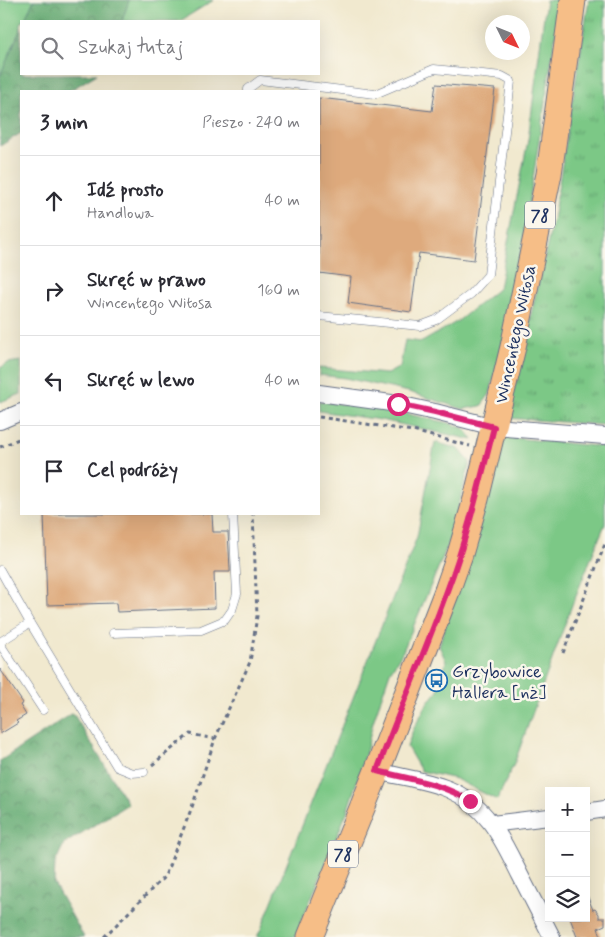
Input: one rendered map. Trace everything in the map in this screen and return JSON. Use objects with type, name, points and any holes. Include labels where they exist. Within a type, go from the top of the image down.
[{"type":"main road","name":"Wincentego Witosa","points":[[310,937],[447,591],[476,499],[513,347],[549,174],[573,0]]},
{"type":"street","points":[[320,393],[398,404],[494,427],[605,436]]},
{"type":"street","points":[[0,420],[20,412]]},
{"type":"street","points":[[377,771],[434,784],[460,795],[476,806],[492,824],[505,845],[552,937]]},
{"type":"street","points":[[590,811],[605,809]]},
{"type":"street","points":[[492,824],[545,817]]},
{"type":"lane","points":[[248,90],[248,88],[260,80],[375,94],[434,70],[502,76],[511,81],[488,275],[471,294],[436,320],[420,326],[320,316]]},
{"type":"lane","points":[[113,633],[202,630],[225,620],[232,610],[237,594],[233,515]]},
{"type":"lane","points":[[0,570],[117,767],[132,773],[144,772]]},
{"type":"lane","points":[[30,623],[0,643],[43,710]]},
{"type":"path","points":[[320,417],[413,431],[472,446]]},
{"type":"path","points":[[0,447],[20,438]]},
{"type":"path","points":[[104,937],[165,876],[192,807],[215,738],[250,662],[257,616],[253,515]]},
{"type":"path","points":[[564,653],[605,544]]},
{"type":"path","points":[[144,772],[190,734],[215,738]]},
{"type":"green space","points":[[0,0],[34,0],[24,20],[20,20],[20,30],[0,76]]},
{"type":"green space","points":[[34,0],[129,0],[122,20],[24,20]]},
{"type":"green space","points":[[129,0],[214,0],[182,20],[122,20]]},
{"type":"green space","points":[[546,0],[561,0],[515,293],[490,394],[481,406],[463,409],[409,392],[345,378],[320,375],[320,368],[387,374],[400,367],[405,340],[422,342],[458,321],[499,288],[528,140]]},
{"type":"green space","points":[[589,0],[605,0],[605,425],[507,418],[553,220]]},
{"type":"green space","points":[[20,30],[20,75],[95,75],[71,90],[20,90],[20,134],[0,146],[0,76]]},
{"type":"green space","points":[[20,361],[20,394],[0,402],[0,368],[8,363]]},
{"type":"green space","points":[[320,401],[383,409],[449,423],[465,429],[473,440],[381,420],[320,411]]},
{"type":"green space","points":[[504,437],[605,447],[605,524],[572,605],[514,764],[497,800],[456,779],[421,771],[407,747],[413,730],[429,700],[436,694],[442,681],[446,661],[439,646]]},
{"type":"green space","points":[[435,442],[459,449],[470,462],[450,540],[403,651],[390,672],[373,722],[366,753],[347,812],[295,937],[257,937],[417,537]]},
{"type":"green space","points":[[73,713],[128,804],[64,844],[55,863],[54,884],[84,937],[0,937],[0,761]]},
{"type":"building","points":[[436,84],[495,89],[474,260],[419,253],[411,312],[348,303],[351,277],[320,273],[320,98],[432,111]]},
{"type":"building","points":[[44,515],[212,515],[213,532],[228,532],[230,572],[214,572],[215,608],[117,612],[116,603],[47,605]]},
{"type":"building","points":[[0,669],[23,703],[20,705],[26,715],[16,721],[18,723],[0,734]]},
{"type":"building","points":[[590,902],[593,910],[595,909],[599,914],[599,918],[605,918],[605,925],[598,928],[601,937],[577,937],[571,922],[590,922]]},
{"type":"place","name":"Grzybowice Hallera [nż]","points":[[436,681]]},
{"type":"route","points":[[398,404],[494,427],[460,554],[377,771],[434,784],[470,801]]}]
